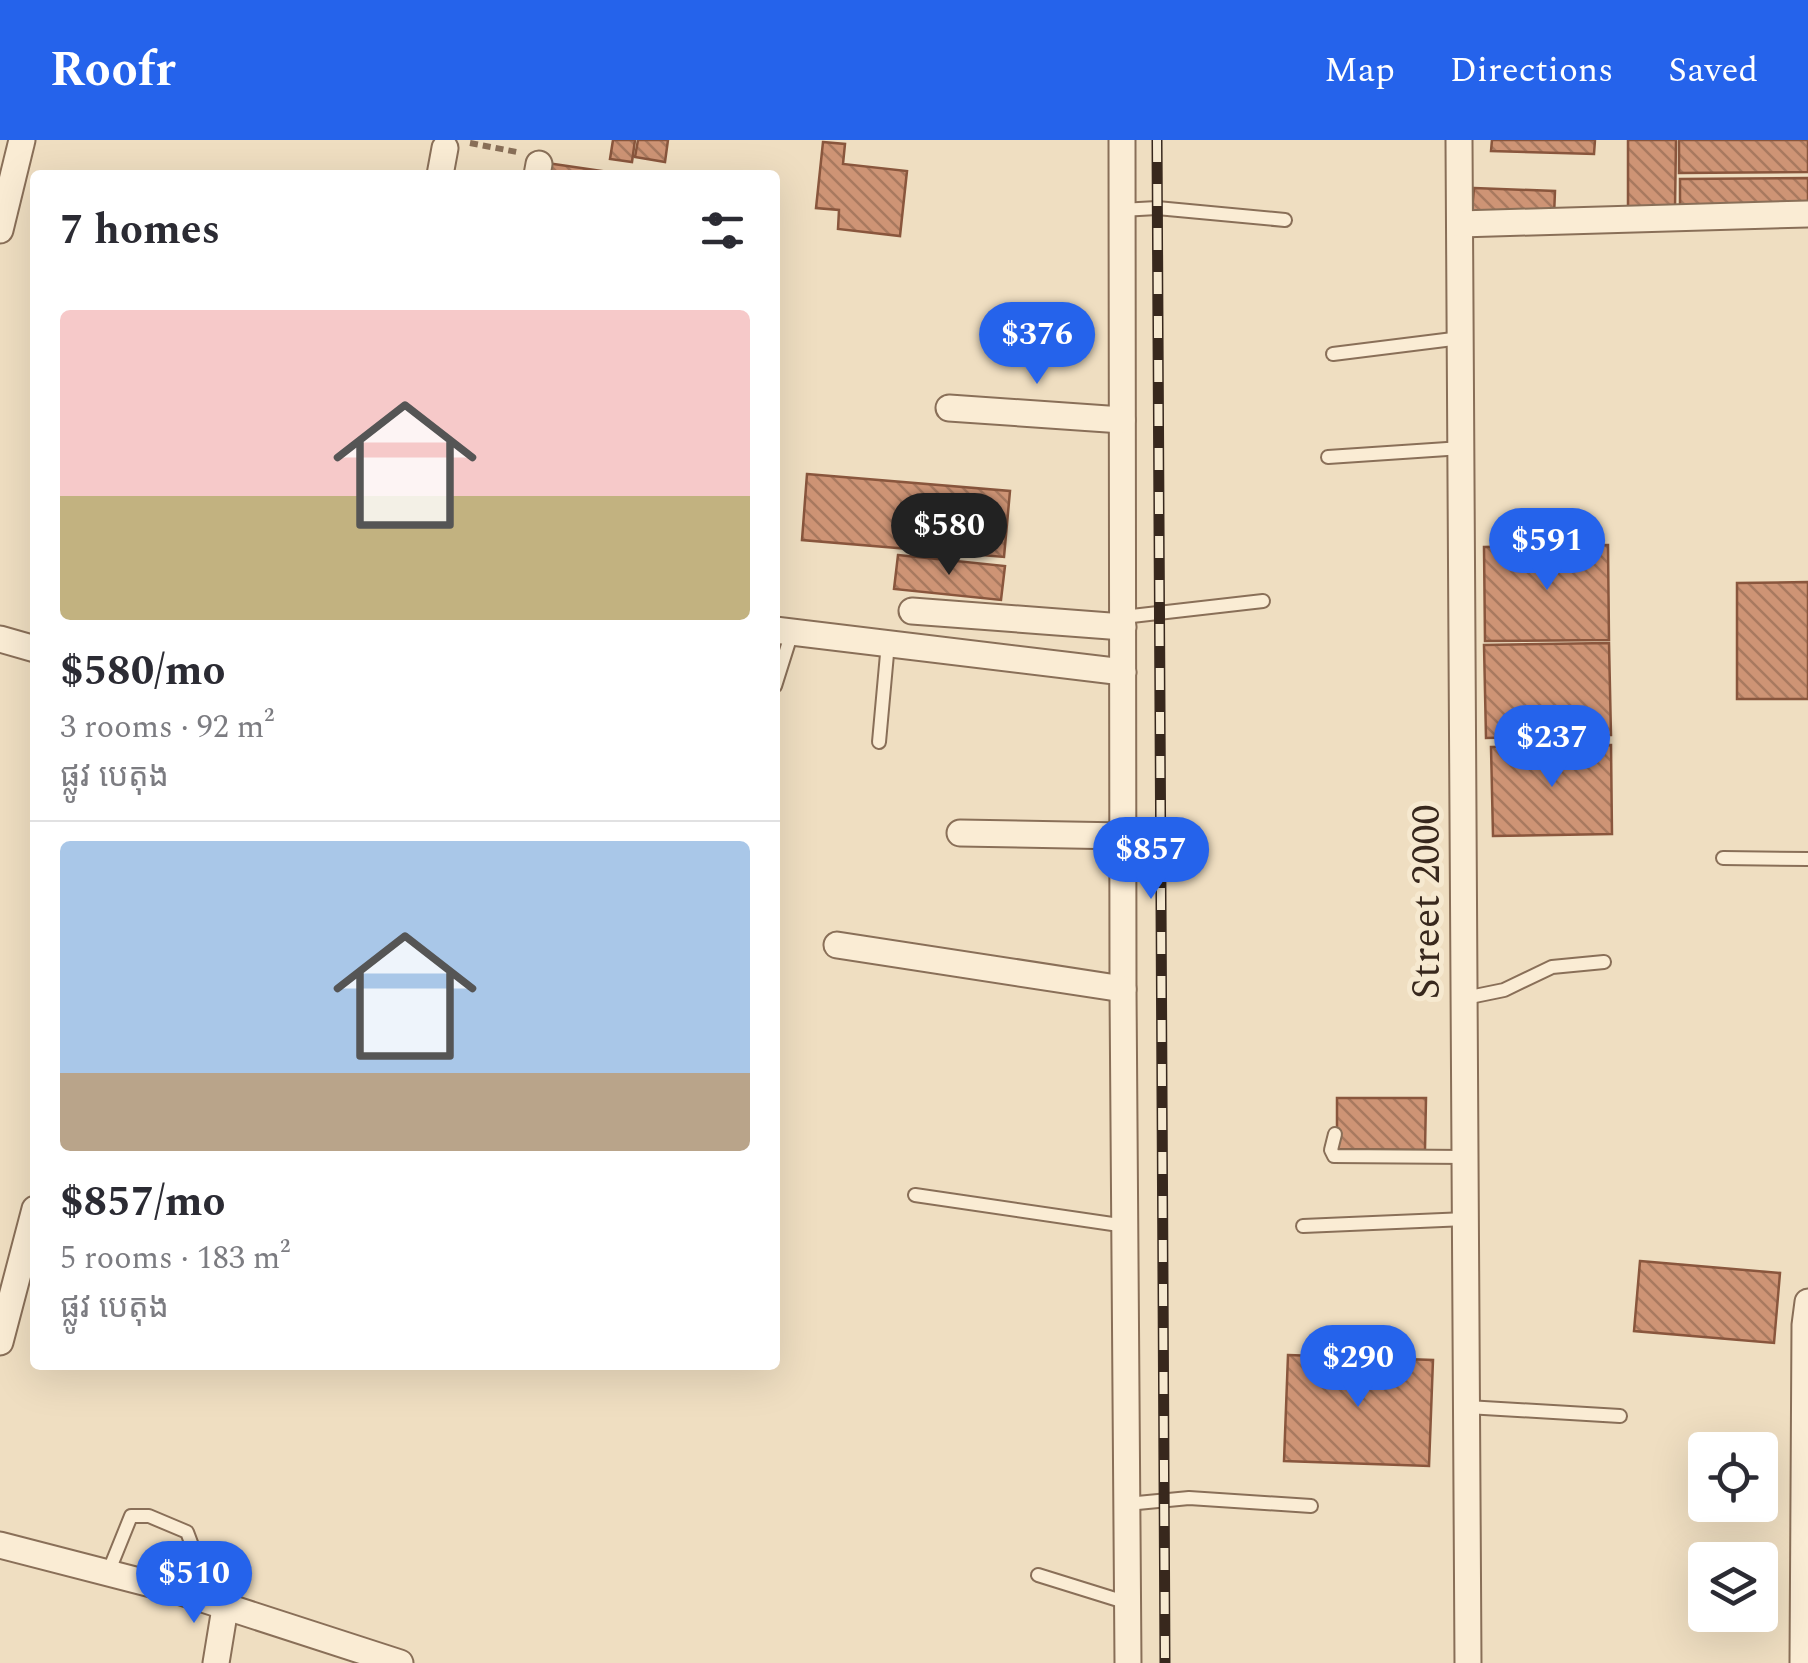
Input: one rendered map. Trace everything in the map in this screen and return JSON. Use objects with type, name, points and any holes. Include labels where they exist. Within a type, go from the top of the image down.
[{"type":"street","points":[[0,230],[22,140]]},
{"type":"street","points":[[1122,140],[1128,1663]]},
{"type":"street","name":"Street 2000","points":[[1459,140],[1468,1663]]},
{"type":"street","points":[[441,170],[445,148]]},
{"type":"street","points":[[1460,224],[1808,214]]},
{"type":"street","points":[[949,408],[1122,420]]},
{"type":"street","points":[[912,611],[1123,622]]},
{"type":"street","points":[[783,631],[1123,672]]},
{"type":"street","points":[[0,640],[30,648]]},
{"type":"street","points":[[960,833],[1124,836]]},
{"type":"street","points":[[837,945],[1123,989]]},
{"type":"street","points":[[0,1342],[30,1228]]},
{"type":"street","points":[[1803,1663],[1808,1302]]},
{"type":"street","points":[[0,1546],[178,1591],[400,1663]]},
{"type":"street","points":[[216,1663],[225,1608]]},
{"type":"lane","points":[[1121,210],[1157,208],[1286,220]]},
{"type":"lane","points":[[1334,354],[1461,338]]},
{"type":"lane","points":[[1328,457],[1462,448]]},
{"type":"lane","points":[[1123,622],[1263,601]]},
{"type":"lane","points":[[879,742],[888,643]]},
{"type":"lane","points":[[1723,858],[1808,860]]},
{"type":"lane","points":[[1465,998],[1504,990],[1552,967],[1604,962]]},
{"type":"lane","points":[[1334,1134],[1334,1156],[1466,1157]]},
{"type":"lane","points":[[915,1195],[1126,1226]]},
{"type":"lane","points":[[1303,1226],[1466,1220]]},
{"type":"lane","points":[[1467,1407],[1620,1416]]},
{"type":"lane","points":[[1127,1504],[1189,1498],[1312,1506]]},
{"type":"lane","points":[[108,1574],[131,1516],[149,1516],[187,1532],[193,1548],[178,1591]]},
{"type":"lane","points":[[1038,1575],[1128,1603]]},
{"type":"path","points":[[445,148],[478,143],[530,156],[538,169]]},
{"type":"building","points":[[613,140],[635,140],[632,162],[610,159]]},
{"type":"building","points":[[638,140],[668,140],[665,162],[635,157]]},
{"type":"building","points":[[1492,140],[1595,140],[1594,154],[1491,151]]},
{"type":"building","points":[[1628,140],[1676,140],[1675,209],[1628,209]]},
{"type":"building","points":[[1679,140],[1808,140],[1808,172],[1679,173]]},
{"type":"building","points":[[823,142],[845,144],[843,164],[907,171],[900,236],[838,229],[839,210],[816,208]]},
{"type":"building","points":[[547,163],[595,170],[546,170]]},
{"type":"building","points":[[1808,178],[1808,206],[1680,207],[1680,179]]},
{"type":"building","points":[[1474,188],[1555,191],[1554,216],[1472,212]]},
{"type":"building","points":[[807,474],[1010,491],[1004,557],[802,540]]},
{"type":"building","points":[[1608,545],[1609,640],[1485,641],[1484,547]]},
{"type":"building","points":[[898,555],[1005,566],[1001,600],[894,589]]},
{"type":"building","points":[[1808,582],[1808,699],[1737,699],[1737,583]]},
{"type":"building","points":[[1609,643],[1611,735],[1486,738],[1484,645]]},
{"type":"building","points":[[1611,745],[1612,834],[1493,836],[1491,747]]},
{"type":"building","points":[[1337,1098],[1426,1098],[1425,1150],[1337,1149]]},
{"type":"building","points":[[1640,1261],[1780,1273],[1774,1343],[1634,1331]]},
{"type":"building","points":[[1288,1355],[1433,1360],[1429,1466],[1284,1461]]},
{"type":"railway","points":[[1157,140],[1165,1663]]}]
